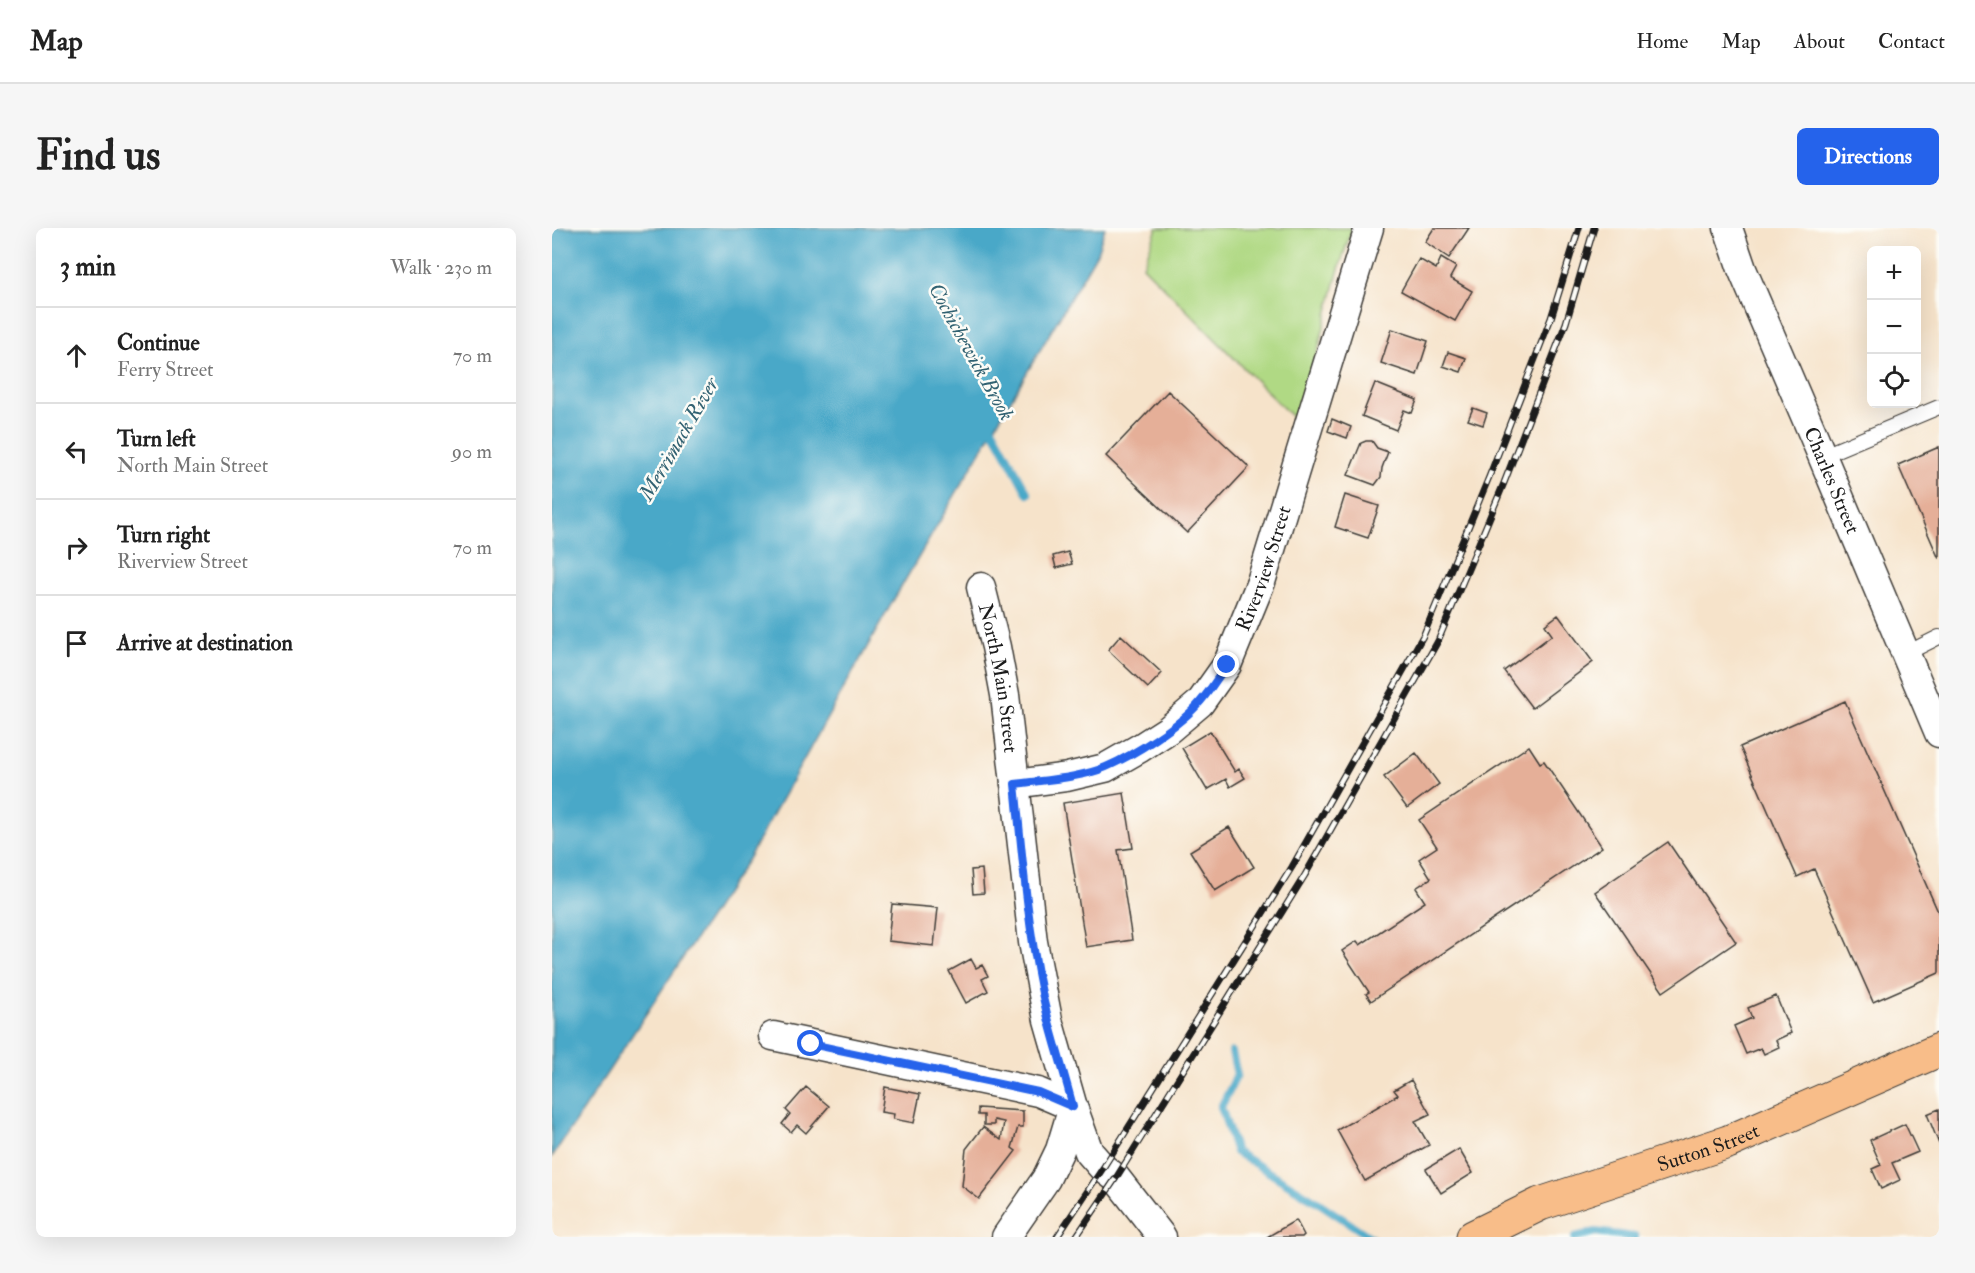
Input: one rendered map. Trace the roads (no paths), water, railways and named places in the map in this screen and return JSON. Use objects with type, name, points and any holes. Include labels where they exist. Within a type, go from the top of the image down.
[{"type":"highway","name":"Sutton Street","points":[[1473,1237],[1540,1204],[1728,1142],[1939,1050]]},
{"type":"street","name":"Riverview Street","points":[[1015,784],[1067,777],[1105,768],[1168,730],[1200,703],[1227,665],[1261,582],[1369,228]]},
{"type":"street","name":"Charles Street","points":[[1728,228],[1742,270],[1939,733]]},
{"type":"street","name":"North Main Street","points":[[981,587],[1005,695],[1033,942],[1048,1020],[1073,1107],[1089,1152],[1103,1168],[1116,1178],[1162,1237]]},
{"type":"street","points":[[773,1036],[1038,1092],[1073,1107],[1060,1150],[1046,1179],[1006,1237]]},
{"type":"lane","points":[[1822,456],[1939,407]]},
{"type":"lane","points":[[1905,654],[1939,637]]},
{"type":"water","name":"Merrimack River","points":[[553,228],[1105,228],[1097,253],[893,601],[748,859],[552,1157],[552,231]]},
{"type":"waterway","name":"Cochichewick Brook","points":[[988,421],[1028,494]]},
{"type":"waterway","name":"Cochichewick Brook","points":[[1232,1052],[1237,1075],[1221,1107],[1236,1152],[1370,1237]]},
{"type":"waterway","name":"Cochichewick Brook","points":[[1575,1237],[1596,1232],[1635,1237]]},
{"type":"railway","points":[[1057,1237],[1103,1168],[1292,867],[1424,634],[1551,318],[1579,228]]},
{"type":"railway","points":[[1076,1237],[1116,1178],[1305,875],[1438,641],[1504,483],[1566,323],[1594,228]]}]
